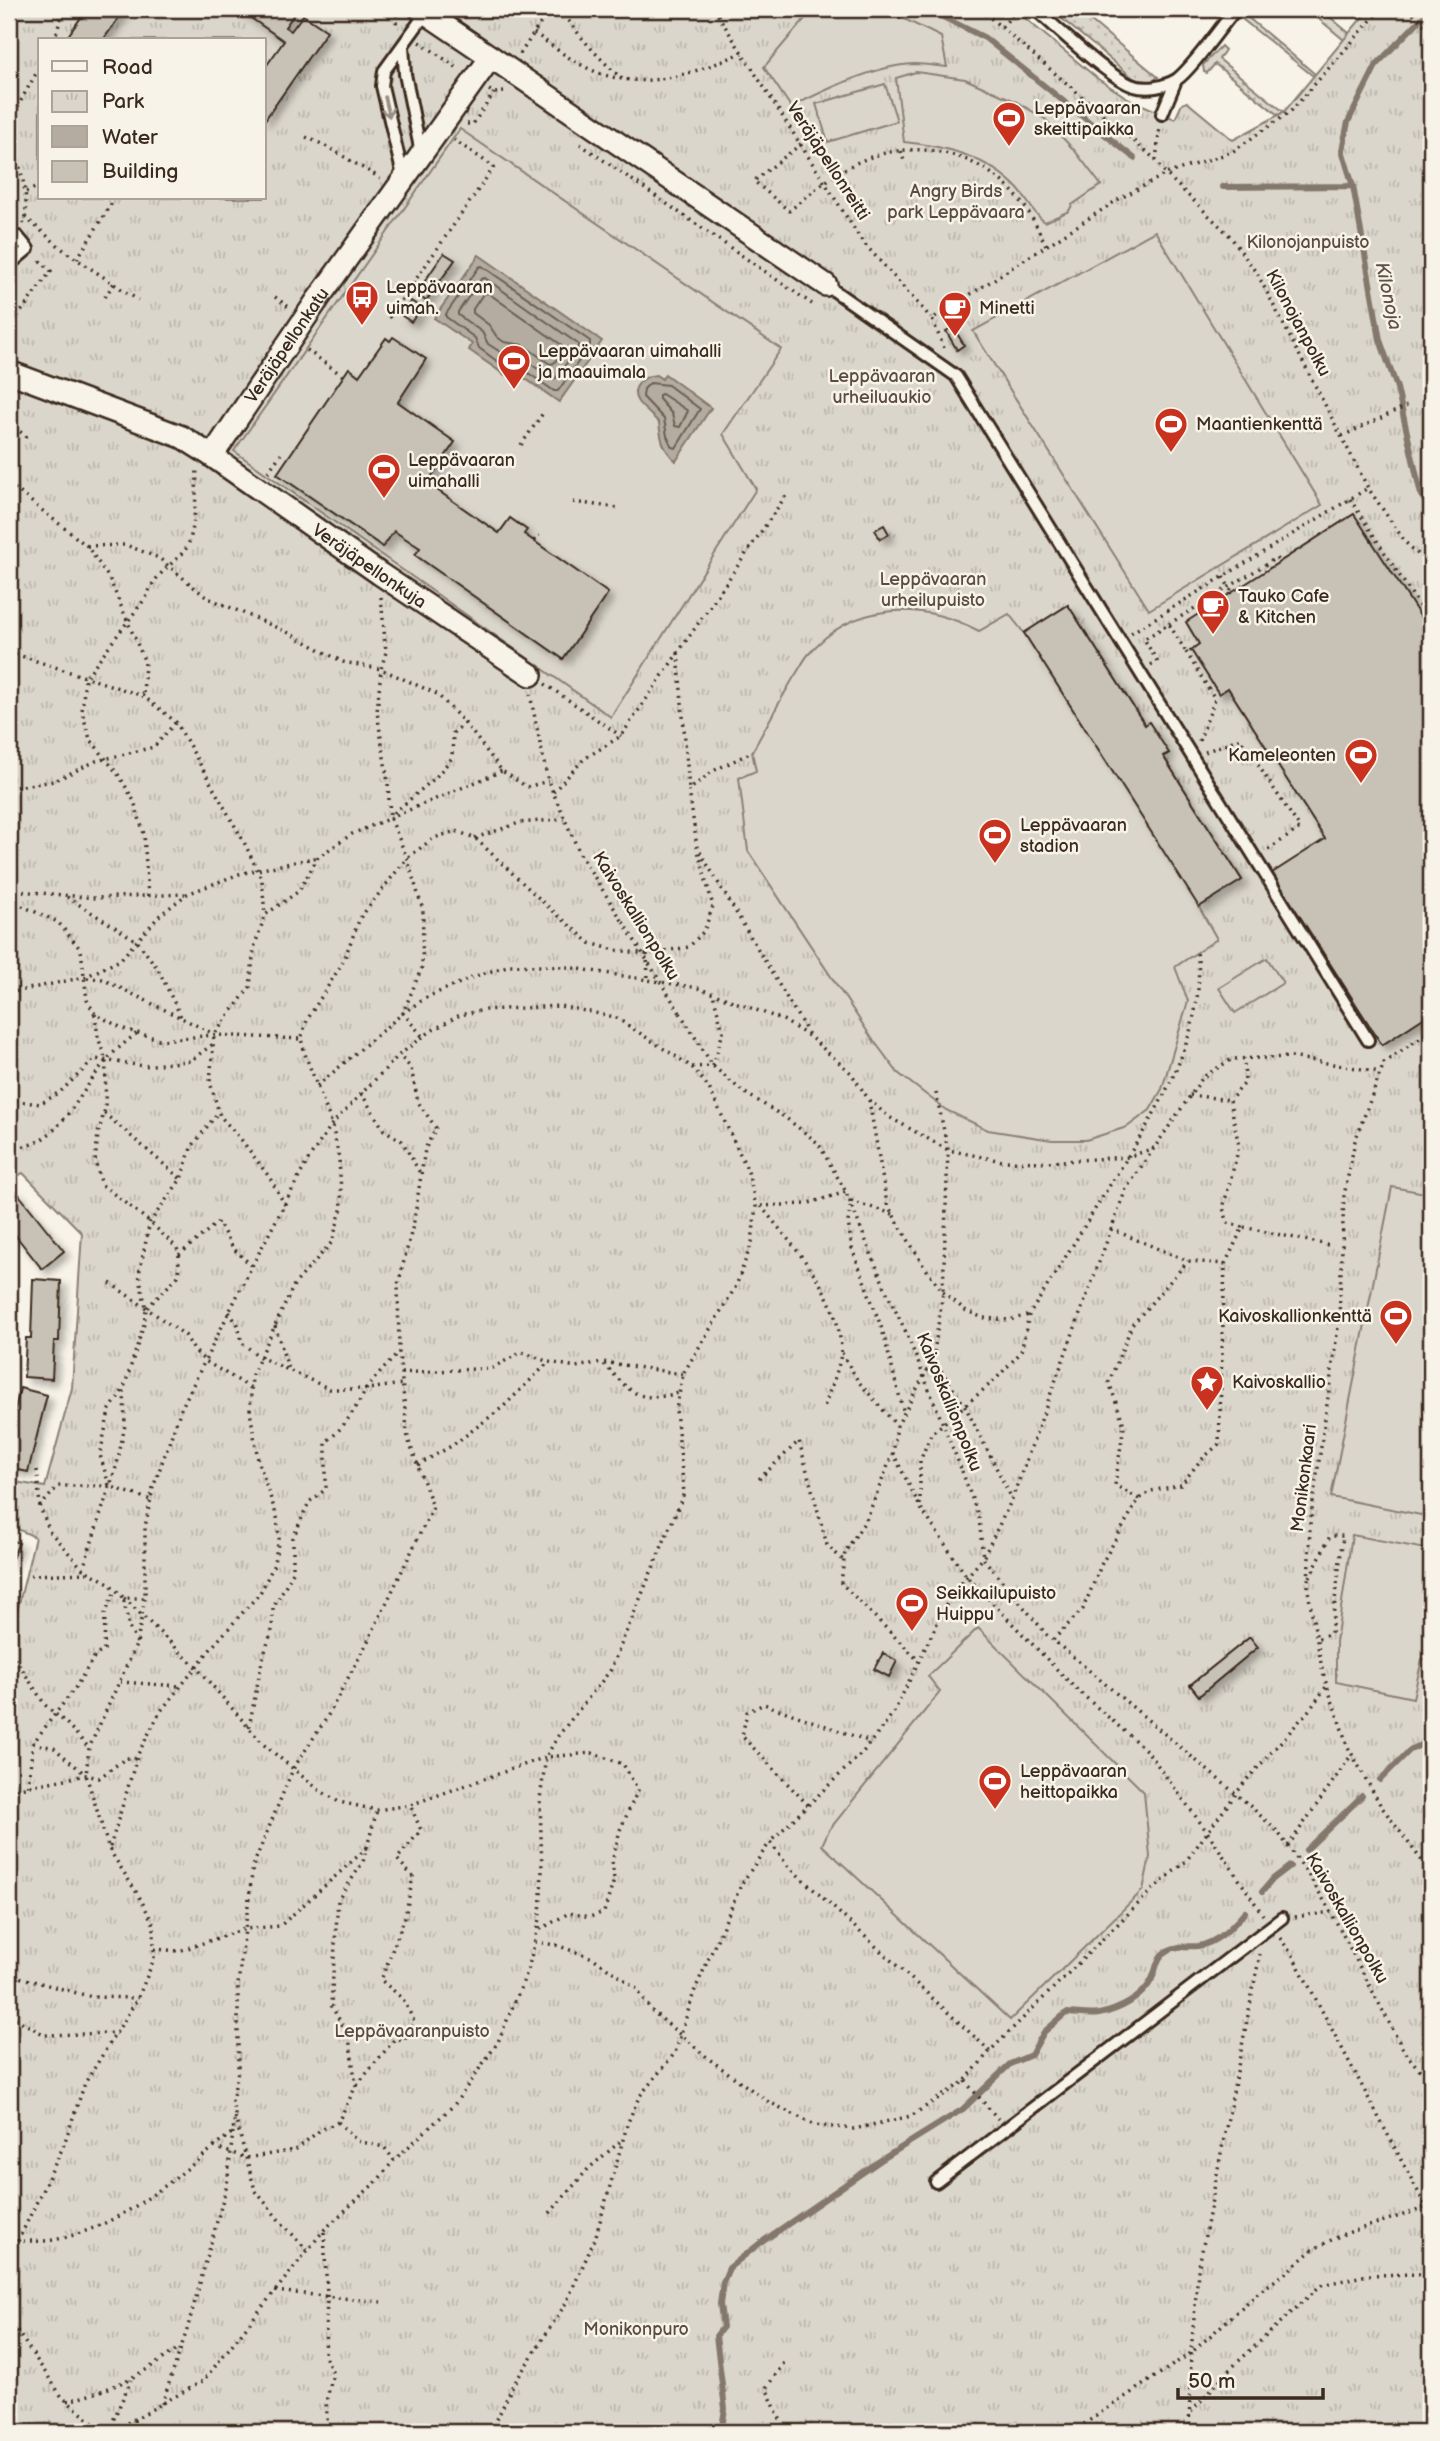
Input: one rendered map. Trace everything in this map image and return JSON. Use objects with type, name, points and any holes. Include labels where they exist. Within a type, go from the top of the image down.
[{"type":"street","points":[[423,11],[826,285]]},
{"type":"street","name":"Veräjäpellonkatu","points":[[205,460],[491,57]]},
{"type":"street","points":[[9,372],[182,437],[205,460]]},
{"type":"street","name":"Veräjäpellonkuja","points":[[205,460],[531,675]]},
{"type":"lane","points":[[1035,9],[1108,71],[1133,86],[1156,88],[1176,80]]},
{"type":"lane","points":[[1162,114],[1176,80],[1236,9]]},
{"type":"lane","points":[[401,184],[382,86],[384,71],[403,46],[423,11]]},
{"type":"lane","points":[[403,46],[405,74],[422,155]]},
{"type":"lane","points":[[9,265],[28,249],[19,237]]},
{"type":"lane","points":[[826,285],[956,376],[1368,1041]]},
{"type":"lane","points":[[936,2182],[1282,1919]]},
{"type":"path","points":[[55,38],[64,9]]},
{"type":"path","points":[[519,56],[550,9]]},
{"type":"path","points":[[561,9],[570,24],[600,58],[624,80]]},
{"type":"path","name":"Veräjäpellonreitti","points":[[714,9],[862,241],[932,318],[956,376]]},
{"type":"path","name":"Kilonojanpolku","points":[[980,9],[1156,160],[1166,174],[1230,236],[1258,275],[1368,488],[1406,542],[1431,566]]},
{"type":"path","points":[[1002,27],[1017,9]]},
{"type":"path","points":[[932,318],[1119,199],[1166,174],[1232,152],[1293,110],[1381,9]]},
{"type":"path","points":[[1408,9],[1431,31]]},
{"type":"path","points":[[1364,15],[1370,20]]},
{"type":"path","points":[[534,33],[579,64],[615,80],[656,81],[704,68],[742,53]]},
{"type":"path","points":[[410,35],[494,93],[503,92],[515,99]]},
{"type":"path","points":[[1331,55],[1337,59]]},
{"type":"path","points":[[19,237],[25,218],[26,192],[13,140],[14,117],[38,70]]},
{"type":"path","points":[[1296,96],[1301,100]]},
{"type":"path","points":[[1156,160],[1162,114]]},
{"type":"path","points":[[1256,127],[1262,131]]},
{"type":"path","points":[[389,318],[494,167],[448,136]]},
{"type":"path","points":[[306,137],[324,145],[375,177],[401,184]]},
{"type":"path","points":[[570,138],[812,304]]},
{"type":"path","points":[[801,144],[754,181],[789,211],[825,182],[868,158],[920,148],[940,150],[984,168],[1010,188],[1021,200],[1046,245]]},
{"type":"path","points":[[901,151],[905,164]]},
{"type":"path","points":[[26,192],[38,187]]},
{"type":"path","points":[[77,258],[113,200]]},
{"type":"path","points":[[25,218],[66,252],[138,300]]},
{"type":"path","points":[[18,334],[9,329],[51,271],[28,249]]},
{"type":"path","points":[[105,297],[114,283]]},
{"type":"path","points":[[302,346],[343,376]]},
{"type":"path","points":[[1342,436],[1407,406]]},
{"type":"path","points":[[522,445],[543,413]]},
{"type":"path","points":[[9,423],[27,437]]},
{"type":"path","points":[[148,896],[144,834],[134,801],[120,777],[90,739],[82,712],[85,678],[147,596],[151,583],[187,548],[205,460]]},
{"type":"path","points":[[9,484],[87,546],[108,578],[145,662],[143,696]]},
{"type":"path","points":[[1121,640],[1368,488]]},
{"type":"path","points":[[553,792],[584,759],[621,736],[787,494]]},
{"type":"path","points":[[1350,499],[1431,624]]},
{"type":"path","points":[[573,502],[619,508]]},
{"type":"path","points":[[534,541],[539,535]]},
{"type":"path","points":[[87,546],[126,545],[159,558],[206,597],[287,632],[343,662],[381,669],[436,694],[465,723],[502,771],[527,787],[548,781]]},
{"type":"path","points":[[1140,671],[1157,661],[1144,639],[1278,560],[1270,548]]},
{"type":"path","points":[[380,574],[386,653],[381,669],[377,712],[388,783],[390,817],[407,858],[423,910],[422,967],[403,1013]]},
{"type":"path","points":[[1223,577],[1232,593]]},
{"type":"path","points":[[1169,624],[1215,699],[1193,757]]},
{"type":"path","points":[[9,652],[143,696],[176,722],[244,842],[262,880],[265,915],[254,948],[250,987],[214,1035],[210,1082],[220,1116],[270,1178],[285,1205]]},
{"type":"path","points":[[109,1850],[137,1759],[160,1712],[260,1593],[274,1567],[279,1539],[277,1517],[258,1460],[250,1411],[252,1375],[294,1285],[332,1242],[342,1207],[339,1159],[332,1124],[301,1039],[307,1020],[343,962],[360,918],[407,858],[434,838],[456,831],[475,838],[590,943],[615,950],[647,954],[689,947],[704,931],[713,906],[697,847],[678,653]]},
{"type":"path","name":"Kaivoskallionpolku","points":[[531,675],[530,695],[548,781],[581,856],[713,1066],[742,1091],[786,1118],[818,1143],[851,1201],[962,1471],[979,1518],[983,1558],[1053,1640],[1278,1831],[1331,1912],[1405,2053],[1431,2084]]},
{"type":"path","points":[[9,788],[54,781],[104,759],[153,747],[176,722]]},
{"type":"path","points":[[390,817],[436,777],[452,758],[453,733],[465,723]]},
{"type":"path","points":[[1193,757],[1240,738],[1300,828],[1256,858]]},
{"type":"path","points":[[690,790],[713,771],[752,752]]},
{"type":"path","points":[[9,993],[85,977],[120,960],[160,915],[187,894],[239,874],[318,857],[352,834],[502,771]]},
{"type":"path","points":[[475,838],[519,823],[564,819]]},
{"type":"path","points":[[697,847],[810,1037]]},
{"type":"path","points":[[265,915],[299,891],[318,857]]},
{"type":"path","points":[[9,890],[95,898],[187,894]]},
{"type":"path","points":[[64,895],[137,941],[158,969],[182,1019]]},
{"type":"path","points":[[9,900],[58,922],[81,950],[87,1000],[94,1014],[106,1061],[104,1113],[98,1134],[95,1162],[102,1185],[150,1222],[177,1248],[179,1255],[178,1276],[146,1309]]},
{"type":"path","points":[[920,1507],[920,1461],[931,1434],[996,1379],[1021,1352],[1029,1315],[1157,1111],[1180,1060],[1198,997],[1197,952]]},
{"type":"path","points":[[647,954],[648,980]]},
{"type":"path","points":[[317,1086],[403,1013],[427,997],[510,965],[566,967],[698,988],[783,1020],[810,1037],[851,1073],[869,1100],[889,1117],[948,1150],[1002,1161],[1079,1161],[1128,1157],[1155,1147]]},
{"type":"path","points":[[85,977],[102,979],[214,1035]]},
{"type":"path","points":[[692,1067],[713,1066],[723,1032],[713,994]]},
{"type":"path","points":[[9,2260],[63,2147],[85,2083],[138,1998],[154,1959],[154,1925],[109,1850],[86,1775],[89,1748],[137,1643],[145,1598],[145,1527],[180,1409],[308,1160],[332,1124],[399,1055],[460,1015],[518,1007],[560,1006],[615,1017],[692,1067],[709,1088],[728,1127],[748,1171],[758,1206],[819,1281],[835,1315],[841,1352],[858,1381],[897,1426]]},
{"type":"path","points":[[403,1013],[423,1037]]},
{"type":"path","points":[[94,1014],[124,1029],[162,1040],[214,1035],[301,1039]]},
{"type":"path","points":[[9,1030],[9,1045]]},
{"type":"path","name":"Monikonkaari","points":[[1431,1030],[1384,1063],[1355,1141],[1344,1196],[1339,1320],[1310,1524],[1308,1580],[1326,1687],[1352,1754],[1381,1806],[1431,1873]]},
{"type":"path","points":[[9,1146],[18,1147],[45,1139],[71,1110],[106,1061],[137,1033]]},
{"type":"path","points":[[9,1100],[40,1104],[60,1092],[94,1059],[144,1066],[190,1060],[214,1044]]},
{"type":"path","points":[[307,2250],[256,2190],[235,2115],[232,2101],[237,2071],[238,1984],[253,1866],[293,1769],[326,1719],[368,1641],[433,1507],[408,1439],[399,1352],[397,1284],[414,1221],[425,1149],[436,1128],[418,1102],[411,1068],[399,1055]]},
{"type":"path","points":[[1230,1100],[1245,1083],[1244,1058]]},
{"type":"path","points":[[491,2432],[512,2387],[566,2303],[586,2260],[595,2239],[623,2138],[639,2097],[675,2053],[694,1993],[742,1882],[770,1842],[871,1742],[894,1712],[951,1595],[983,1558],[1012,1499],[1126,1189],[1203,1077],[1231,1059],[1291,1058],[1380,1072]]},
{"type":"path","points":[[361,1093],[384,1130],[402,1141],[421,1174]]},
{"type":"path","points":[[919,1661],[841,1583],[845,1552],[867,1518],[893,1453],[897,1426],[933,1359],[943,1292],[948,1150],[936,1093]]},
{"type":"path","points":[[1190,1095],[1230,1100]]},
{"type":"path","points":[[869,1100],[887,1204],[923,1265],[943,1292],[965,1310],[983,1318],[1009,1320],[1029,1315]]},
{"type":"path","points":[[1230,1100],[1239,1147],[1223,1208],[1228,1223],[1328,1245]]},
{"type":"path","points":[[109,1486],[100,1455],[109,1411],[124,1388],[144,1324],[146,1309],[139,1274],[150,1222],[181,1179],[191,1149],[219,1111]]},
{"type":"path","points":[[104,1113],[181,1179]]},
{"type":"path","points":[[758,1206],[806,1204],[846,1192]]},
{"type":"path","points":[[893,1214],[851,1201],[848,1222],[852,1248],[882,1329],[904,1416]]},
{"type":"path","points":[[108,2432],[203,2381],[324,2230],[454,2105],[498,2042],[528,1970],[540,1919],[540,1799],[546,1757],[558,1736],[610,1671],[684,1493],[676,1410],[683,1374],[736,1286],[752,1242],[758,1206]]},
{"type":"path","points":[[179,1255],[218,1222],[233,1248],[252,1266]]},
{"type":"path","points":[[1053,1640],[1083,1609],[1102,1563],[1139,1499],[1151,1491],[1181,1485],[1200,1461],[1219,1444],[1224,1264],[1243,1227]]},
{"type":"path","points":[[1111,1229],[1188,1261],[1224,1264]]},
{"type":"path","points":[[1139,1499],[1115,1485],[1125,1425],[1109,1382],[1132,1325],[1188,1261]]},
{"type":"path","points":[[110,1283],[185,1335],[205,1361],[251,1388]]},
{"type":"path","points":[[229,1312],[238,1325],[243,1343],[260,1357],[330,1389],[367,1389],[402,1384]]},
{"type":"path","points":[[9,1317],[20,1324]]},
{"type":"path","points":[[275,1326],[289,1371]]},
{"type":"path","points":[[249,1728],[262,1661],[272,1630],[273,1608],[293,1572],[293,1538],[309,1503],[326,1489],[326,1443],[338,1433],[358,1407],[367,1389],[399,1352]]},
{"type":"path","points":[[401,1373],[492,1368],[522,1352],[549,1362],[576,1367],[603,1362],[683,1374]]},
{"type":"path","points":[[824,1407],[841,1352]]},
{"type":"path","points":[[933,1359],[965,1406],[1012,1499]]},
{"type":"path","points":[[418,1465],[453,1445],[503,1407],[549,1362]]},
{"type":"path","points":[[603,1362],[632,1393],[654,1399],[679,1393]]},
{"type":"path","points":[[83,1569],[117,1464],[125,1425],[124,1388]]},
{"type":"path","points":[[758,1479],[799,1441],[827,1545],[844,1561]]},
{"type":"path","points":[[893,1453],[920,1507],[967,1577],[1075,1688],[1147,1751],[1208,1833],[1268,1929],[1293,1956],[1429,2207],[1431,2216]]},
{"type":"path","points":[[37,1470],[40,1507],[50,1532],[83,1569],[109,1584],[197,1668],[263,1744],[319,1790],[339,1802],[377,1810],[410,1805],[546,1757],[592,1753],[623,1764],[638,1790],[620,1830],[612,1862],[614,1880],[604,1912],[590,1917],[569,1913],[537,1932]]},
{"type":"path","points":[[40,1507],[58,1486],[109,1486],[151,1500]]},
{"type":"path","points":[[1308,1580],[1330,1536],[1343,1536],[1331,1633],[1317,1639]]},
{"type":"path","points":[[30,1575],[91,1573]]},
{"type":"path","points":[[28,1786],[33,1743],[75,1688],[95,1656],[104,1650],[105,1614],[115,1591]]},
{"type":"path","points":[[124,1598],[145,1598]]},
{"type":"path","points":[[124,1598],[129,1627],[137,1643]]},
{"type":"path","points":[[15,1658],[45,1705],[89,1748]]},
{"type":"path","points":[[119,1682],[181,1686]]},
{"type":"path","points":[[535,1942],[556,1945],[593,1958],[635,1987],[651,2010],[709,2059],[767,2101],[815,2125],[854,2129],[911,2116],[965,2081],[990,2051],[1152,1889],[1186,1861],[1236,1793],[1326,1687]]},
{"type":"path","points":[[808,1805],[743,1736],[747,1712],[764,1704],[871,1742]]},
{"type":"path","points":[[33,1743],[54,1748],[86,1775]]},
{"type":"path","points":[[1288,1846],[1352,1754]]},
{"type":"path","points":[[9,1790],[86,1775],[99,1778],[126,1758],[137,1759]]},
{"type":"path","points":[[214,2147],[247,2158],[295,2150],[318,2131],[338,2122],[356,2086],[394,2040],[405,2040],[414,2021],[403,1999],[381,1980],[405,1917],[413,1877],[397,1859],[421,1830],[410,1805]]},
{"type":"path","points":[[356,2086],[349,2037],[331,2006],[338,1900],[363,1862],[377,1810]]},
{"type":"path","points":[[770,1842],[787,1865],[990,2051]]},
{"type":"path","points":[[154,1950],[179,1951],[245,1929],[280,1926],[369,1845]]},
{"type":"path","points":[[1282,1919],[1331,1912]]},
{"type":"path","points":[[1189,2432],[1191,2353],[1198,2271],[1268,1929]]},
{"type":"path","points":[[9,1969],[22,1978],[92,1997],[138,1998]]},
{"type":"path","points":[[9,2015],[45,2035],[117,2033]]},
{"type":"path","points":[[965,2081],[996,2116]]},
{"type":"path","points":[[162,2405],[227,2185],[235,2115]]},
{"type":"path","points":[[338,2122],[357,2141],[384,2147],[394,2161]]},
{"type":"path","points":[[9,2241],[56,2240],[96,2227],[139,2205],[233,2132]]},
{"type":"path","points":[[550,2213],[588,2169],[623,2138]]},
{"type":"path","points":[[1072,2432],[1191,2353],[1259,2292],[1312,2250],[1341,2235],[1429,2207]]},
{"type":"path","points":[[324,2230],[327,2296],[325,2356],[332,2374],[326,2402],[328,2432]]},
{"type":"path","points":[[1189,2413],[1227,2372],[1321,2284],[1368,2275],[1422,2274],[1431,2279]]},
{"type":"path","points":[[275,2291],[381,2302]]},
{"type":"path","points":[[9,2319],[67,2401],[108,2432]]},
{"type":"path","points":[[67,2401],[101,2393],[145,2372],[181,2347]]},
{"type":"path","points":[[786,2360],[766,2388],[786,2432]]},
{"type":"path","points":[[108,2432],[132,2378]]},
{"type":"path","points":[[134,2420],[136,2432]]},
{"type":"green space","points":[[9,9],[1014,9],[1098,79],[1131,100],[1175,119],[1182,104],[1187,102],[1233,140],[1284,112],[1369,9],[1431,9],[1431,2432],[9,2432],[9,1645],[35,1537],[9,1525],[9,1481],[45,1487],[72,1388],[82,1233],[23,1173],[9,1180]]},
{"type":"green space","points":[[813,9],[884,9],[941,37],[947,67],[899,65],[851,80],[791,107],[764,67]]},
{"type":"green space","points":[[1050,9],[1077,9],[1158,77],[1151,82],[1138,82]]},
{"type":"green space","points":[[1307,9],[1320,9],[1349,33],[1344,40]]},
{"type":"green space","points":[[1245,15],[1315,74],[1313,76],[1242,19]]},
{"type":"green space","points":[[1221,46],[1225,50],[1219,59],[1284,112],[1278,115],[1215,64],[1207,73],[1204,72],[1203,65]]},
{"type":"green space","name":"Leppävaaran skeittipaikka","points":[[916,72],[965,79],[1015,101],[1045,119],[1075,151],[1101,185],[1072,205],[1069,211],[1045,222],[1018,189],[980,161],[951,150],[904,142],[896,78]]},
{"type":"green space","points":[[885,84],[897,121],[828,142],[816,104]]},
{"type":"green space","name":"Leppävaaran uimahalli ja maauimala","points":[[460,129],[781,349],[723,434],[756,489],[611,717],[234,451]]},
{"type":"green space","name":"Maantienkenttä","points":[[1155,231],[1322,505],[1149,610],[973,331]]},
{"type":"green space","name":"Leppävaaran stadion","points":[[1068,605],[1145,725],[1169,753],[1164,757],[1242,880],[1199,907],[1217,939],[1175,967],[1188,1001],[1162,1089],[1150,1110],[1127,1127],[1086,1140],[1052,1140],[988,1130],[946,1110],[898,1073],[871,1037],[748,851],[739,778],[756,771],[752,752],[806,657],[826,637],[846,624],[889,611],[911,611],[934,614],[979,631],[1009,614],[1024,633]]},
{"type":"green space","points":[[1267,958],[1283,983],[1235,1013],[1219,988]]},
{"type":"green space","name":"Kaivoskallionkenttä","points":[[1392,1187],[1431,1194],[1431,1517],[1331,1497]]},
{"type":"green space","points":[[1352,1535],[1431,1550],[1431,1660],[1422,1659],[1413,1698],[1336,1682],[1336,1642]]},
{"type":"green space","name":"Leppävaaran heittopaikka","points":[[978,1628],[1144,1792],[1150,1857],[1143,1890],[1010,2020],[822,1845],[829,1830],[940,1692],[928,1676]]},
{"type":"water","points":[[479,255],[602,341],[559,402],[510,368],[505,375],[469,350],[472,344],[434,318]]},
{"type":"water","points":[[665,374],[711,408],[676,461],[663,444],[659,423],[640,405],[635,392],[642,381],[656,375],[662,379]]},
{"type":"building","points":[[87,9],[125,9],[104,38],[66,38]]},
{"type":"building","points":[[238,9],[289,9],[295,13],[285,27],[291,31],[303,15],[327,31],[266,118],[266,66],[284,41]]},
{"type":"building","points":[[444,253],[455,260],[426,301],[416,294]]},
{"type":"building","points":[[411,301],[422,308],[411,322],[401,315]]},
{"type":"building","name":"Minetti","points":[[953,327],[964,345],[957,350],[946,331]]},
{"type":"building","name":"Leppävaaran uimahalli","points":[[393,337],[426,359],[398,402],[455,442],[427,483],[499,533],[510,518],[527,530],[524,534],[608,593],[563,659],[415,555],[420,548],[394,531],[383,547],[277,474],[349,368],[359,376],[386,338],[390,341]]},
{"type":"building","name":"Kameleonten","points":[[1354,514],[1431,633],[1431,1013],[1382,1045],[1272,873],[1325,839],[1228,688],[1219,694],[1191,650],[1199,644],[1186,622]]},
{"type":"building","points":[[884,525],[889,534],[880,539],[875,530]]},
{"type":"building","points":[[1068,605],[1145,725],[1149,722],[1169,753],[1163,756],[1242,880],[1199,907],[1024,633]]},
{"type":"building","points":[[16,1191],[64,1251],[42,1269],[9,1227],[9,1196]]},
{"type":"building","points":[[33,1279],[61,1281],[59,1341],[54,1341],[52,1379],[24,1377],[26,1338],[31,1338]]},
{"type":"building","points":[[20,1388],[47,1395],[28,1472],[9,1468],[9,1435]]},
{"type":"building","points":[[9,1539],[19,1543],[9,1565]]},
{"type":"building","points":[[1250,1637],[1258,1647],[1199,1696],[1190,1685]]},
{"type":"building","points":[[883,1653],[897,1661],[889,1677],[874,1669]]},
{"type":"waterway","points":[[927,9],[985,38],[1134,158]]},
{"type":"waterway","name":"Kilonoja","points":[[1422,18],[1431,12]]},
{"type":"waterway","name":"Kilonoja","points":[[1418,22],[1377,64],[1348,122],[1342,150],[1353,186],[1380,340],[1397,388],[1421,495],[1431,510]]},
{"type":"waterway","points":[[1223,187],[1353,186]]},
{"type":"waterway","name":"Monikonpuro","points":[[1380,1780],[1410,1750],[1431,1740]]},
{"type":"waterway","name":"Monikonpuro","points":[[1306,1850],[1362,1796]]},
{"type":"waterway","name":"Monikonpuro","points":[[1262,1892],[1290,1866]]},
{"type":"waterway","name":"Monikonpuro","points":[[721,2432],[725,2409],[716,2336],[723,2327],[720,2304],[723,2282],[729,2268],[759,2244],[881,2160],[963,2109],[1010,2064],[1031,2055],[1044,2032],[1066,2013],[1099,2014],[1130,2002],[1148,1986],[1163,1954],[1175,1948],[1198,1946],[1218,1938],[1245,1912]]},
{"type":"place","name":"Leppävaaran skeittipaikka","points":[[1009,148]]},
{"type":"place","name":"Leppävaaran uimah.","points":[[362,327]]},
{"type":"place","name":"Minetti","points":[[955,338]]},
{"type":"place","name":"Leppävaaran uimahalli ja maauimala","points":[[514,391]]},
{"type":"place","name":"Maantienkenttä","points":[[1171,454]]},
{"type":"place","name":"Leppävaaran uimahalli","points":[[384,500]]},
{"type":"place","name":"Tauko Cafe & Kitchen","points":[[1213,636]]},
{"type":"place","name":"Kameleonten","points":[[1361,785]]},
{"type":"place","name":"Leppävaaran stadion","points":[[995,865]]},
{"type":"place","name":"Kaivoskallionkenttä","points":[[1396,1346]]},
{"type":"place","name":"Kaivoskallio","points":[[1207,1412]]},
{"type":"place","name":"Seikkailupuisto Huippu","points":[[912,1633]]},
{"type":"place","name":"Leppävaaran heittopaikka","points":[[995,1811]]},
{"type":"park label","name":"Angry Birds park Leppävaara","points":[[956,201]]},
{"type":"park label","name":"Kilonojanpuisto","points":[[1308,242]]},
{"type":"park label","name":"Leppävaaran urheiluaukio","points":[[882,386]]},
{"type":"park label","name":"Leppävaaran urheilupuisto","points":[[933,589]]},
{"type":"park label","name":"Leppävaaranpuisto","points":[[412,2031]]}]
